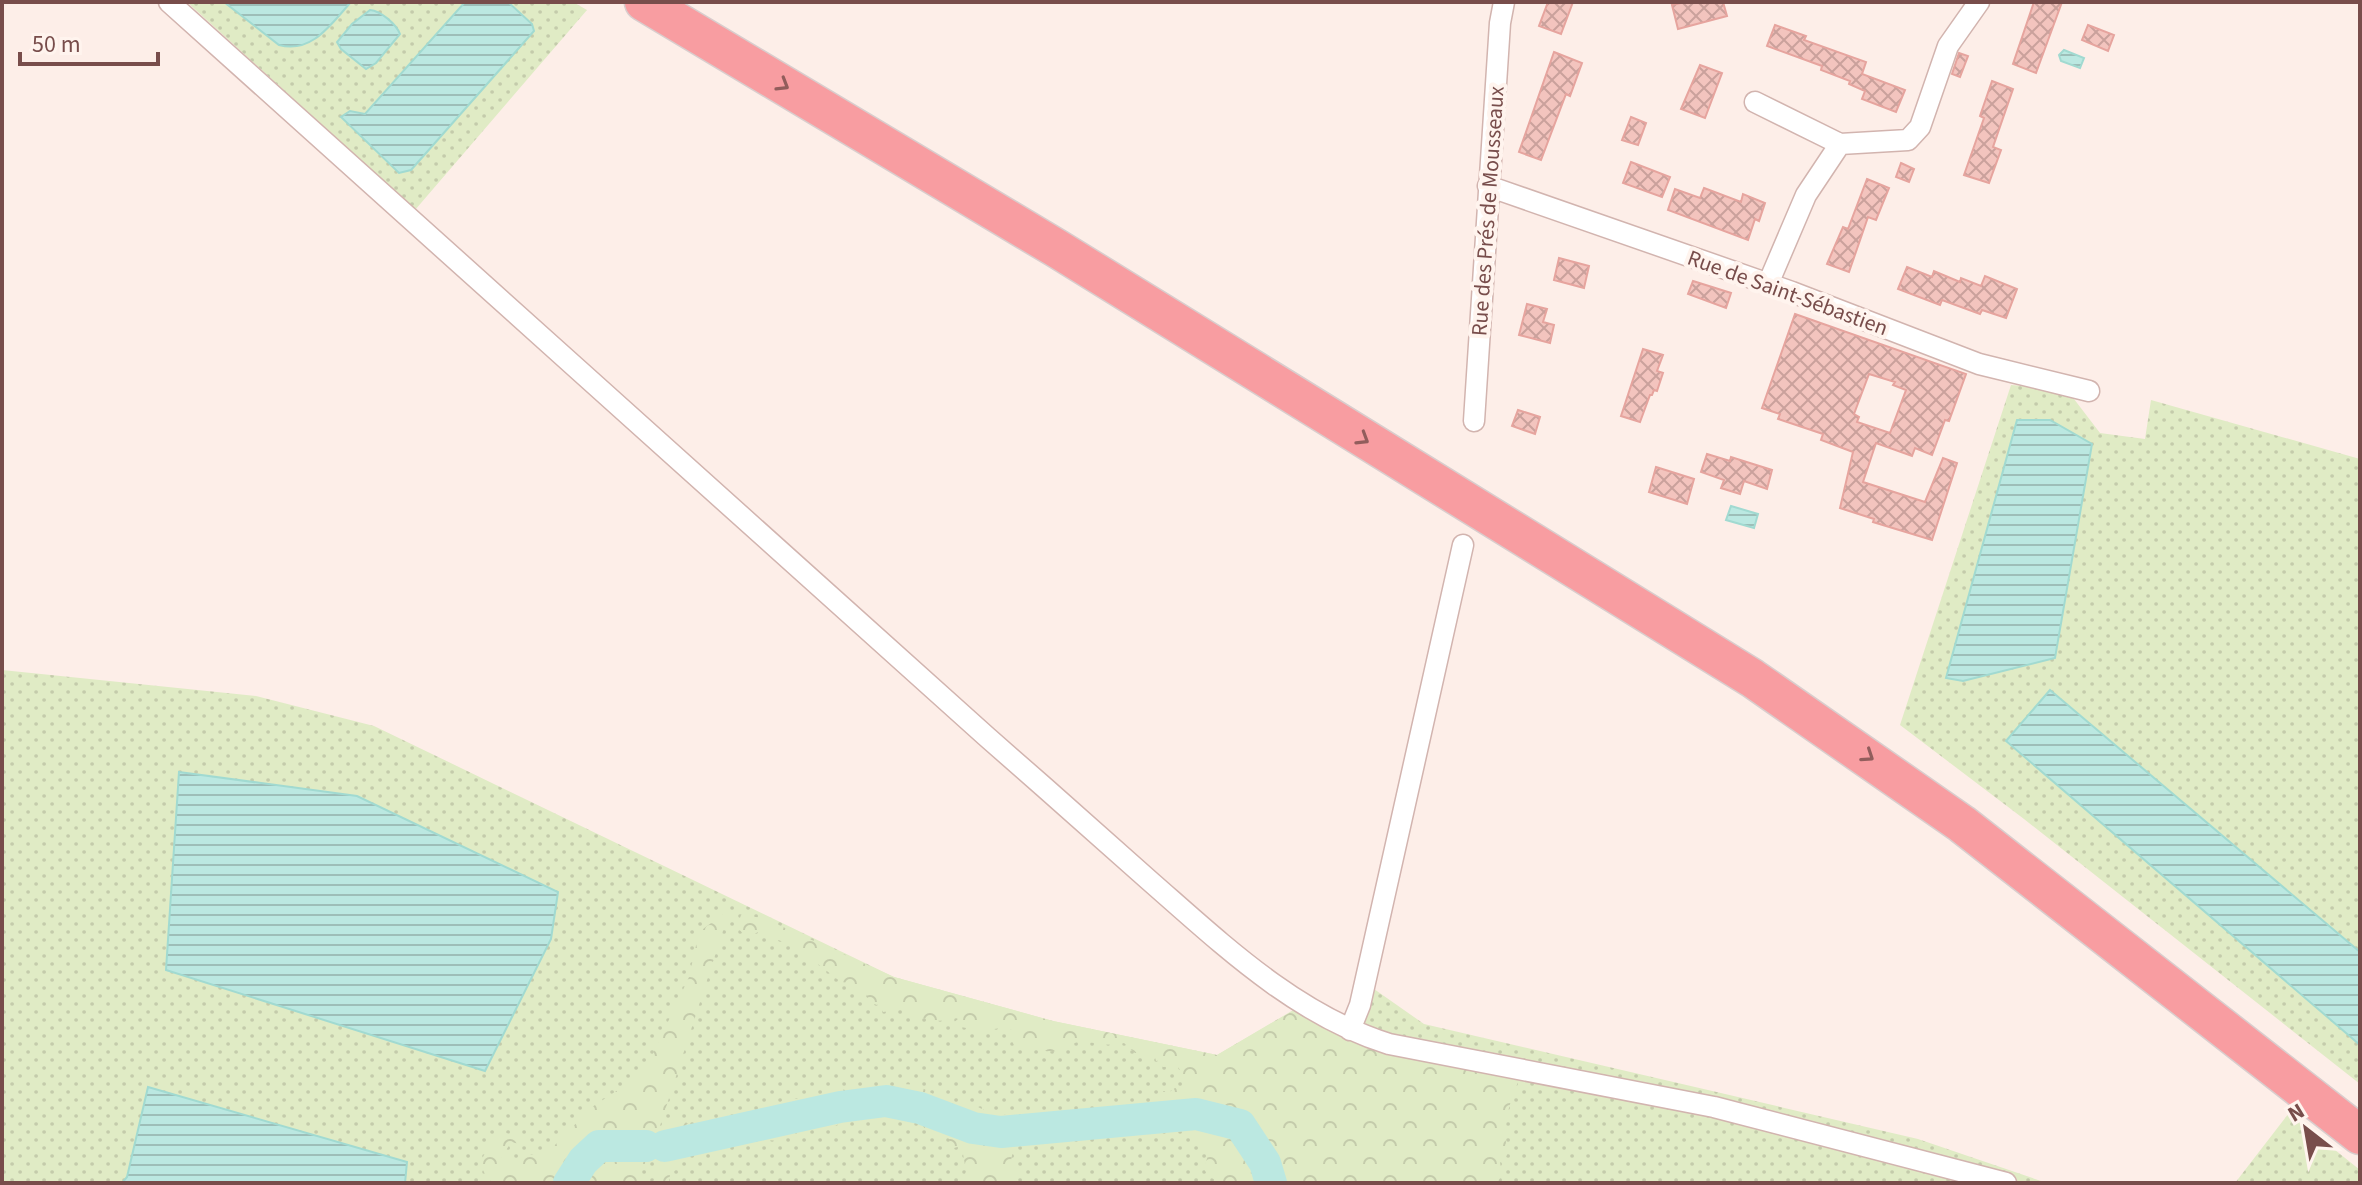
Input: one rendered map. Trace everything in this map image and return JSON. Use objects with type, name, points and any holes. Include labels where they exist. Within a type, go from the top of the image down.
[{"type":"highway","points":[[644,2],[1056,248],[1752,678],[1962,824],[2360,1135]]},
{"type":"highway","points":[[691,2],[1684,606],[1890,740],[2360,1106]]},
{"type":"street","points":[[169,2],[1194,920],[1261,975],[1319,1015],[1350,1030],[1413,1049],[1714,1107],[2006,1183]]},
{"type":"street","name":"Rue des Prés de Mousseaux","points":[[1474,421],[1488,186],[1504,2]]},
{"type":"street","points":[[1755,102],[1840,144],[1908,140],[1920,127],[1948,46],[1979,2]]},
{"type":"street","points":[[1768,284],[1806,195],[1840,144]]},
{"type":"street","name":"Rue de Saint-Sébastien","points":[[1488,186],[1768,284],[1979,364],[2089,391]]},
{"type":"street","points":[[1350,1030],[1360,1005],[1463,545]]},
{"type":"green space","points":[[187,2],[573,2],[587,10],[415,210]]},
{"type":"green space","points":[[2011,385],[2048,388],[2074,399],[2100,433],[2145,439],[2151,400],[2360,459],[2360,1084],[1900,725]]},
{"type":"green space","points":[[2,670],[256,696],[374,726],[894,977],[1053,1021],[1217,1055],[1312,999],[1360,1022],[1374,989],[1424,1024],[1918,1139],[2047,1183],[2,1183]]},
{"type":"green space","points":[[730,909],[659,1129],[637,1183],[495,1183],[487,1179],[480,1163],[495,1133],[531,1141],[528,1146],[511,1142],[501,1159],[503,1163],[551,1149],[592,1107],[644,1073],[689,977],[699,932]]},
{"type":"green space","points":[[741,915],[763,918],[894,977],[1053,1021],[1217,1055],[1298,1008],[1521,1075],[1508,1114],[1507,1155],[1500,1162],[1502,1175],[1497,1183],[1259,1183],[1254,1171],[1250,1173],[1248,1183],[1222,1182],[1212,1178],[1204,1169],[1208,1155],[1189,1131],[1165,1129],[1023,1141],[1014,1144],[1011,1161],[1019,1183],[963,1183],[966,1171],[962,1148],[954,1148],[946,1134],[937,1139],[918,1122],[912,1124],[910,1119],[897,1118],[891,1120],[876,1114],[862,1120],[856,1115],[835,1126],[830,1123],[819,1130],[796,1133],[781,1141],[766,1140],[764,1137],[730,1138],[718,1154],[709,1151],[706,1146],[681,1160],[678,1168],[670,1174],[669,1183],[653,1183],[670,1118],[680,1123],[698,1124],[703,1130],[714,1130],[733,1123],[736,1126],[749,1117],[755,1121],[767,1104],[777,1106],[793,1098],[811,1102],[825,1095],[835,1084],[856,1097],[867,1090],[914,1085],[940,1098],[944,1095],[956,1103],[964,1100],[994,1115],[999,1113],[1017,1117],[1160,1108],[1158,1094],[1175,1088],[1185,1091],[1192,1086],[1180,1076],[1177,1066],[1163,1067],[1162,1060],[1156,1061],[1154,1053],[1149,1057],[1144,1053],[1135,1053],[1124,1043],[1077,1042],[1057,1051],[1046,1051],[1014,1045],[1009,1035],[1013,1031],[1007,1027],[975,1032],[955,1026],[953,1023],[957,1016],[938,1021],[917,1016],[905,1009],[883,1012],[881,1003],[869,1002],[866,994],[860,996],[851,983],[841,982],[796,947],[758,932],[747,938],[737,927]]},
{"type":"green space","points":[[2289,1113],[2360,1170],[2360,1183],[2235,1183]]},
{"type":"water","points":[[224,2],[351,2],[320,35],[291,47],[279,45]]},
{"type":"water","points":[[465,2],[508,2],[532,24],[534,31],[411,170],[399,173],[341,117],[350,111],[365,114]]},
{"type":"water","points":[[370,10],[388,19],[400,34],[376,63],[366,69],[337,42],[352,24]]},
{"type":"water","points":[[2064,50],[2084,58],[2080,68],[2061,61],[2059,55]]},
{"type":"water","points":[[2017,420],[2050,420],[2092,444],[2055,658],[1963,681],[1946,678]]},
{"type":"water","points":[[1731,506],[1758,514],[1754,528],[1726,520]]},
{"type":"water","points":[[2050,690],[2360,952],[2360,1045],[2006,741]]},
{"type":"water","points":[[179,772],[357,796],[558,892],[551,939],[485,1071],[166,970]]},
{"type":"water","points":[[148,1087],[407,1162],[405,1183],[122,1183],[127,1177]]},
{"type":"building","points":[[1548,2],[1573,2],[1561,34],[1539,26]]},
{"type":"building","points":[[1723,2],[1727,16],[1678,29],[1672,5]]},
{"type":"building","points":[[2034,2],[2062,2],[2036,73],[2013,64]]},
{"type":"building","points":[[1775,25],[1806,36],[1804,40],[1866,62],[1862,74],[1905,90],[1896,112],[1862,99],[1865,91],[1849,84],[1850,81],[1821,70],[1822,66],[1767,46]]},
{"type":"building","points":[[2088,25],[2114,35],[2108,51],[2082,40]]},
{"type":"building","points":[[1554,52],[1582,63],[1570,96],[1566,94],[1541,160],[1519,152]]},
{"type":"building","points":[[1959,53],[1968,56],[1960,77],[1952,74]]},
{"type":"building","points":[[1700,65],[1722,73],[1705,118],[1681,109]]},
{"type":"building","points":[[1992,81],[2013,89],[1993,147],[2001,150],[1989,183],[1964,175],[1984,118],[1980,116]]},
{"type":"building","points":[[1631,117],[1646,123],[1638,145],[1622,140]]},
{"type":"building","points":[[1631,162],[1670,177],[1662,197],[1623,183]]},
{"type":"building","points":[[1901,163],[1914,169],[1909,182],[1896,177]]},
{"type":"building","points":[[1867,179],[1889,188],[1876,220],[1868,217],[1849,272],[1827,264],[1843,227],[1848,229]]},
{"type":"building","points":[[1704,188],[1741,202],[1743,194],[1765,203],[1759,221],[1755,219],[1748,240],[1668,210],[1675,189],[1700,198]]},
{"type":"building","points":[[1559,258],[1589,266],[1584,288],[1554,280]]},
{"type":"building","points":[[1907,267],[1932,277],[1934,271],[1960,282],[1961,278],[1981,286],[1985,276],[2017,289],[2006,318],[1982,310],[1980,314],[1942,300],[1940,305],[1898,289]]},
{"type":"building","points":[[1693,281],[1731,293],[1726,308],[1688,294]]},
{"type":"building","points":[[1527,304],[1547,309],[1543,322],[1554,325],[1550,343],[1519,335]]},
{"type":"building","points":[[1795,314],[1966,374],[1949,421],[1945,420],[1932,455],[1915,448],[1912,456],[1876,443],[1863,482],[1925,502],[1943,458],[1957,463],[1932,540],[1840,508],[1853,452],[1821,440],[1823,434],[1778,419],[1780,414],[1762,408]],"holes":[[[1869,374],[1895,382],[1893,385],[1906,390],[1890,433],[1857,422],[1859,417],[1854,414]]]},
{"type":"building","points":[[1643,349],[1663,355],[1657,371],[1663,373],[1657,391],[1650,395],[1640,422],[1621,416]]},
{"type":"building","points":[[1518,410],[1540,417],[1535,434],[1512,426]]},
{"type":"building","points":[[1707,454],[1730,461],[1731,457],[1772,470],[1767,489],[1744,481],[1740,494],[1721,488],[1724,480],[1701,472]]},
{"type":"building","points":[[1656,467],[1694,479],[1687,504],[1649,492]]},
{"type":"waterway","points":[[665,1146],[840,1107],[886,1101],[920,1108],[973,1128],[1001,1132],[1196,1114],[1240,1125],[1265,1163],[1271,1183]]},
{"type":"waterway","points":[[569,1183],[583,1161],[599,1146],[646,1146]]}]
